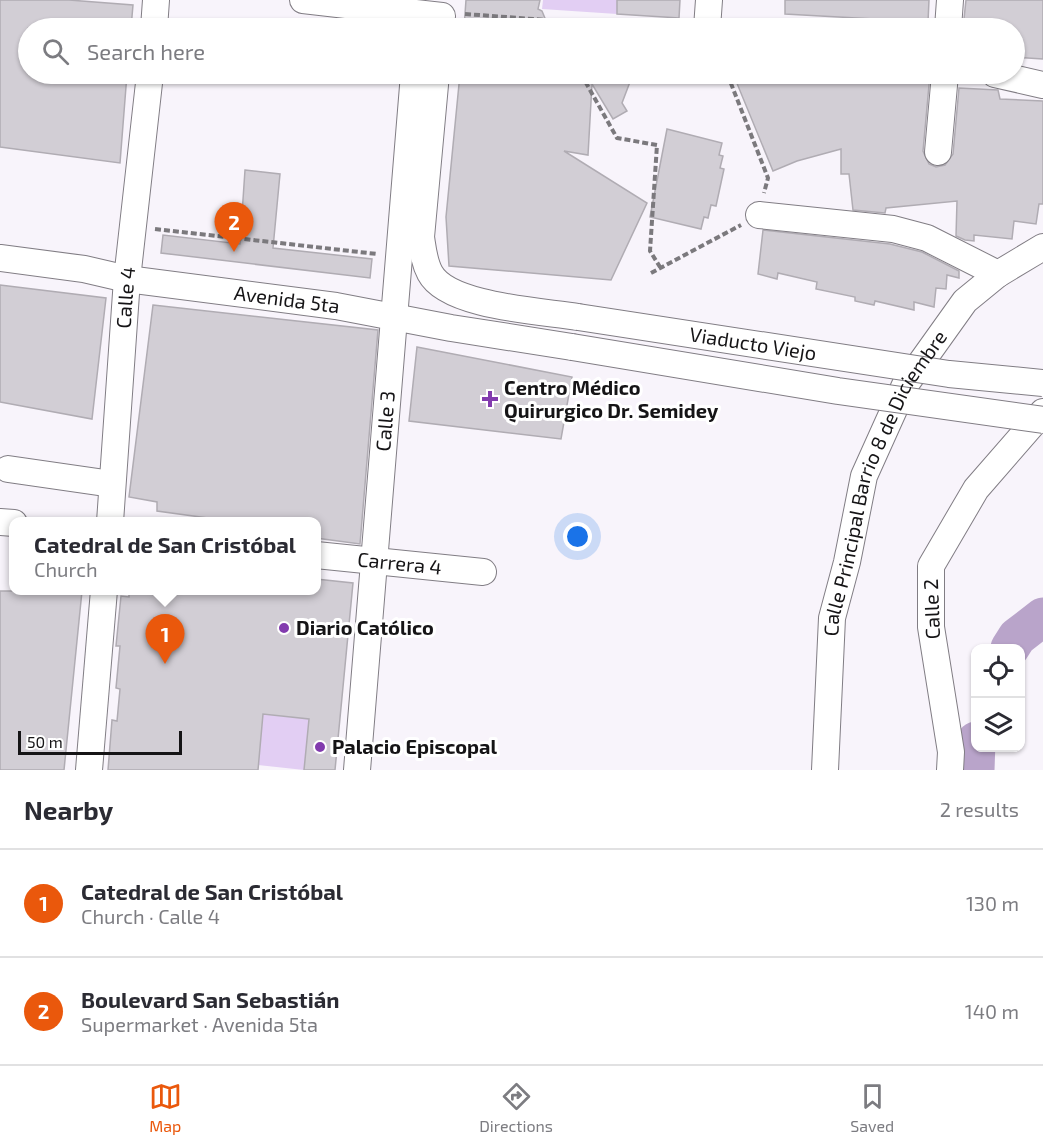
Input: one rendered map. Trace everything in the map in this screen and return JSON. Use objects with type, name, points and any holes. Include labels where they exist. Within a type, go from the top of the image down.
[{"type":"street","points":[[155,18],[156,0]]},
{"type":"street","points":[[303,0],[435,14]]},
{"type":"street","points":[[707,18],[708,0]]},
{"type":"street","points":[[949,18],[950,0]]},
{"type":"street","points":[[1025,81],[1043,85]]},
{"type":"street","name":"Calle 4","points":[[110,517],[127,279],[149,84]]},
{"type":"street","name":"Calle 3","points":[[357,770],[376,563],[413,84]]},
{"type":"street","name":"Viaducto Viejo","points":[[435,84],[421,237],[424,258],[430,275],[463,298],[949,374],[1043,382]]},
{"type":"street","points":[[938,152],[944,84]]},
{"type":"street","points":[[759,215],[893,229],[927,238],[998,274]]},
{"type":"street","name":"Calle Principal Barrio 8 de Diciembre","points":[[825,770],[832,618],[847,561],[864,476],[905,385],[965,301],[998,274],[1043,247]]},
{"type":"street","name":"Avenida 5ta","points":[[0,258],[84,268],[127,279],[336,306],[572,346]]},
{"type":"street","name":"Viaducto Viejo","points":[[572,346],[873,397],[1043,420]]},
{"type":"street","name":"Calle 2","points":[[950,770],[951,752],[931,627],[931,566],[976,489],[1043,412]]},
{"type":"street","points":[[8,469],[112,483]]},
{"type":"street","name":"Carrera 4","points":[[321,556],[483,572]]},
{"type":"street","points":[[89,770],[104,595]]},
{"type":"path","points":[[435,14],[502,18]]},
{"type":"path","points":[[587,84],[617,138],[657,145],[650,251],[660,267]]},
{"type":"path","points":[[651,273],[759,215],[768,178],[731,84]]},
{"type":"path","points":[[148,228],[378,254]]},
{"type":"shaded area","points":[[543,0],[618,0],[617,14],[542,9]]},
{"type":"shaded area","points":[[263,714],[309,719],[304,770],[258,765]]},
{"type":"building","points":[[0,0],[69,0],[133,5],[132,18],[18,18],[18,84],[126,84],[120,163],[0,147]]},
{"type":"building","points":[[466,0],[540,0],[538,9],[542,11],[545,18],[465,18]]},
{"type":"building","points":[[617,0],[680,0],[679,18],[617,14]]},
{"type":"building","points":[[785,0],[929,0],[928,18],[856,18],[785,14]]},
{"type":"building","points":[[966,0],[1043,0],[1043,59],[1025,58],[1025,18],[964,18]]},
{"type":"building","points":[[459,84],[592,84],[588,155],[564,151],[647,203],[611,280],[449,266],[446,217]]},
{"type":"building","points":[[592,84],[629,84],[622,103],[627,111],[613,119]]},
{"type":"building","points":[[737,84],[929,84],[923,151],[929,164],[936,167],[945,165],[953,154],[959,88],[998,90],[1000,99],[1043,101],[1043,204],[1039,204],[1036,224],[1014,221],[1012,239],[974,235],[974,241],[956,236],[957,201],[886,208],[885,213],[853,210],[849,174],[841,174],[841,149],[797,161],[773,171]]},
{"type":"building","points":[[667,129],[722,143],[719,155],[723,156],[720,168],[724,169],[716,206],[711,205],[708,218],[704,217],[701,229],[650,217]]},
{"type":"building","points":[[245,170],[280,174],[273,248],[372,259],[370,278],[161,253],[163,235],[240,244]]},
{"type":"building","points":[[763,230],[890,244],[922,252],[959,271],[959,278],[947,275],[946,289],[936,288],[934,307],[914,302],[914,310],[875,301],[874,305],[855,301],[855,297],[816,289],[817,282],[778,273],[777,279],[758,274]]},
{"type":"building","points":[[0,285],[106,298],[92,419],[0,402]]},
{"type":"building","points":[[153,305],[378,330],[360,544],[321,539],[321,517],[201,517],[157,511],[157,502],[129,497]]},
{"type":"building","name":"Centro Médico Quirurgico Dr. Semidey","points":[[417,347],[572,377],[561,439],[409,421]]},
{"type":"building","points":[[321,580],[353,583],[335,770],[304,770],[309,719],[263,714],[258,770],[108,770],[112,720],[117,721],[120,689],[116,688],[120,646],[116,646],[121,596],[129,597],[129,595],[321,595]]},
{"type":"building","points":[[0,591],[9,591],[9,595],[82,595],[64,770],[0,770]]},
{"type":"waterway","points":[[1013,644],[1017,637],[1043,617]]},
{"type":"waterway","points":[[975,770],[976,752]]},
{"type":"place","name":"Boulevard San Sebastián","points":[[234,252]]},
{"type":"place","name":"Centro Médico Quirurgico Dr. Semidey","points":[[490,399]]},
{"type":"place","name":"Diario Católico","points":[[284,628]]},
{"type":"place","name":"Catedral de San Cristóbal","points":[[165,664]]},
{"type":"place","name":"Palacio Episcopal","points":[[320,747]]}]
